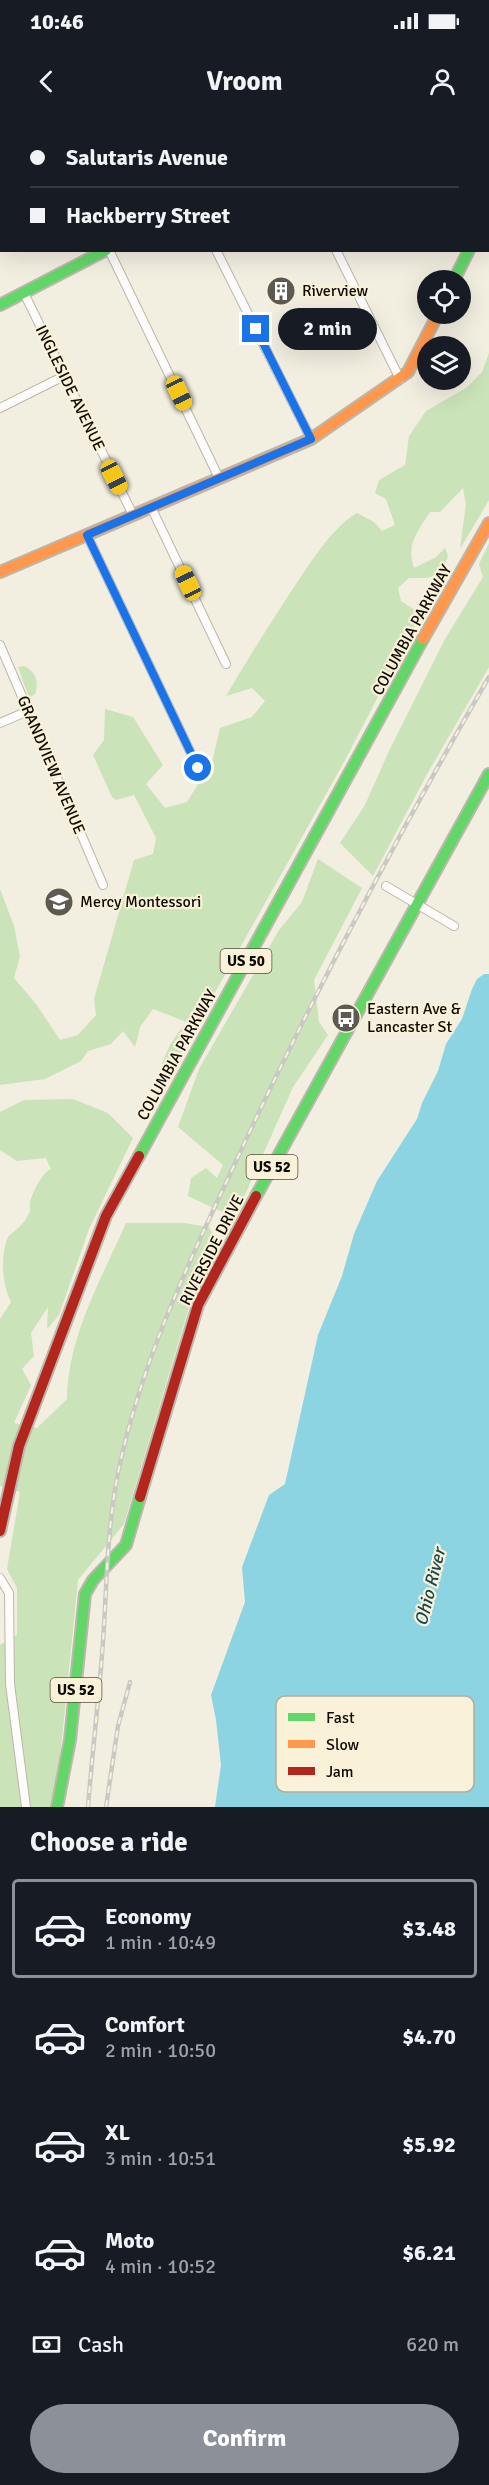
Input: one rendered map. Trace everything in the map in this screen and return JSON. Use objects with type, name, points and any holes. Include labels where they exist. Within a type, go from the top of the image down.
[{"type":"main road","points":[[0,305],[103,252]]},
{"type":"main road","points":[[459,270],[468,252]]},
{"type":"main road","points":[[0,572],[311,439],[400,379],[413,364],[433,324]]},
{"type":"main road","name":"COLUMBIA PARKWAY","points":[[0,1531],[1,1518],[19,1446],[106,1216],[489,523]]},
{"type":"main road","name":"RIVERSIDE DRIVE","points":[[57,1807],[70,1740],[86,1594],[90,1582],[126,1545],[198,1305],[234,1235],[489,774]]},
{"type":"street","points":[[108,252],[219,478]]},
{"type":"street","points":[[217,252],[311,439]]},
{"type":"street","points":[[337,252],[400,379]]},
{"type":"street","name":"INGLESIDE AVENUE","points":[[24,293],[133,515]]},
{"type":"street","points":[[0,408],[64,376]]},
{"type":"street","points":[[151,507],[226,664]]},
{"type":"street","points":[[87,535],[198,768]]},
{"type":"street","name":"GRANDVIEW AVENUE","points":[[0,645],[103,885]]},
{"type":"street","points":[[0,723],[28,711]]},
{"type":"street","points":[[386,886],[454,926]]},
{"type":"street","points":[[0,1578],[9,1593],[10,1684],[26,1807]]},
{"type":"green space","points":[[489,353],[489,500],[460,549],[466,504],[463,488],[440,512],[430,512],[417,532],[411,552],[414,568],[436,557],[445,548],[448,556],[442,573],[427,578],[409,578],[398,588],[401,601],[421,614],[344,762],[166,1080],[160,1071],[162,1064],[170,1045],[187,1022],[153,1009],[140,1027],[135,1047],[123,1031],[111,1044],[88,1051],[81,1061],[45,1079],[0,1085],[0,889],[14,926],[20,956],[14,978],[36,1004],[60,1040],[78,1035],[96,1015],[94,999],[134,860],[153,854],[156,838],[134,795],[116,800],[112,797],[93,755],[104,740],[105,709],[133,717],[163,765],[146,784],[165,808],[187,802],[212,762],[220,728],[252,717],[265,701],[252,688],[226,696],[292,590],[329,538],[357,513],[374,522],[382,531],[395,525],[386,499],[375,493],[379,480],[405,465],[409,436],[426,411],[463,390],[471,390],[471,383],[482,372]]},
{"type":"green space","points":[[489,543],[489,667],[426,776],[373,876],[340,843],[365,805],[389,751],[445,639],[483,577],[479,564]]},
{"type":"green space","points":[[24,666],[34,674],[37,685],[35,694],[29,698],[18,667]]},
{"type":"green space","points":[[318,859],[362,888],[314,980],[319,1022],[328,1035],[293,1087],[239,1208],[222,1212],[188,1196],[191,1178],[206,1168],[217,1178],[223,1165],[178,1127],[199,1069],[279,930],[302,902]]},
{"type":"green space","points":[[73,1099],[108,1113],[133,1138],[89,1229],[59,1315],[47,1329],[48,1307],[31,1333],[34,1356],[22,1369],[31,1385],[14,1423],[37,1428],[67,1399],[73,1353],[80,1331],[126,1223],[184,1223],[209,1227],[218,1244],[193,1294],[124,1524],[78,1580],[59,1768],[50,1807],[0,1807],[0,1645],[17,1635],[17,1588],[7,1569],[20,1492],[0,1486],[0,1319],[11,1302],[6,1287],[3,1261],[8,1237],[25,1220],[35,1190],[44,1175],[51,1169],[46,1158],[17,1161],[0,1150],[0,1112],[24,1100]]},
{"type":"water","name":"Ohio River","points":[[484,974],[489,974],[489,1807],[215,1807],[221,1765],[211,1695],[245,1602],[242,1567],[269,1495],[285,1484],[318,1335],[342,1276],[354,1234],[377,1181],[417,1119],[422,1103],[438,1071],[446,1044],[462,1019],[477,979]]},
{"type":"railway","points":[[88,1807],[114,1496],[127,1433],[152,1356],[198,1244],[261,1107],[387,859],[489,677]]},
{"type":"railway","points":[[106,1807],[118,1726],[130,1682]]},
{"type":"traffic: fast","points":[[0,305],[102,252]]},
{"type":"traffic: fast","points":[[459,270],[468,252]]},
{"type":"traffic: fast","points":[[139,1156],[423,639]]},
{"type":"traffic: fast","points":[[256,1196],[489,774]]},
{"type":"traffic: fast","points":[[57,1807],[70,1740],[85,1594],[93,1580],[126,1545],[140,1497]]},
{"type":"traffic: slow","points":[[0,572],[311,439],[408,372],[433,324]]},
{"type":"traffic: slow","points":[[423,639],[489,523]]},
{"type":"traffic: jam","points":[[0,1531],[19,1446],[106,1216],[139,1156]]},
{"type":"traffic: jam","points":[[140,1497],[198,1305],[256,1196]]},
{"type":"place","name":"Riverview","points":[[281,291]]},
{"type":"place","name":"Mercy Montessori","points":[[59,902]]},
{"type":"place","name":"Eastern Ave & Lancaster St","points":[[346,1018]]},
{"type":"route","points":[[198,768],[87,535],[311,439],[256,329]]}]
